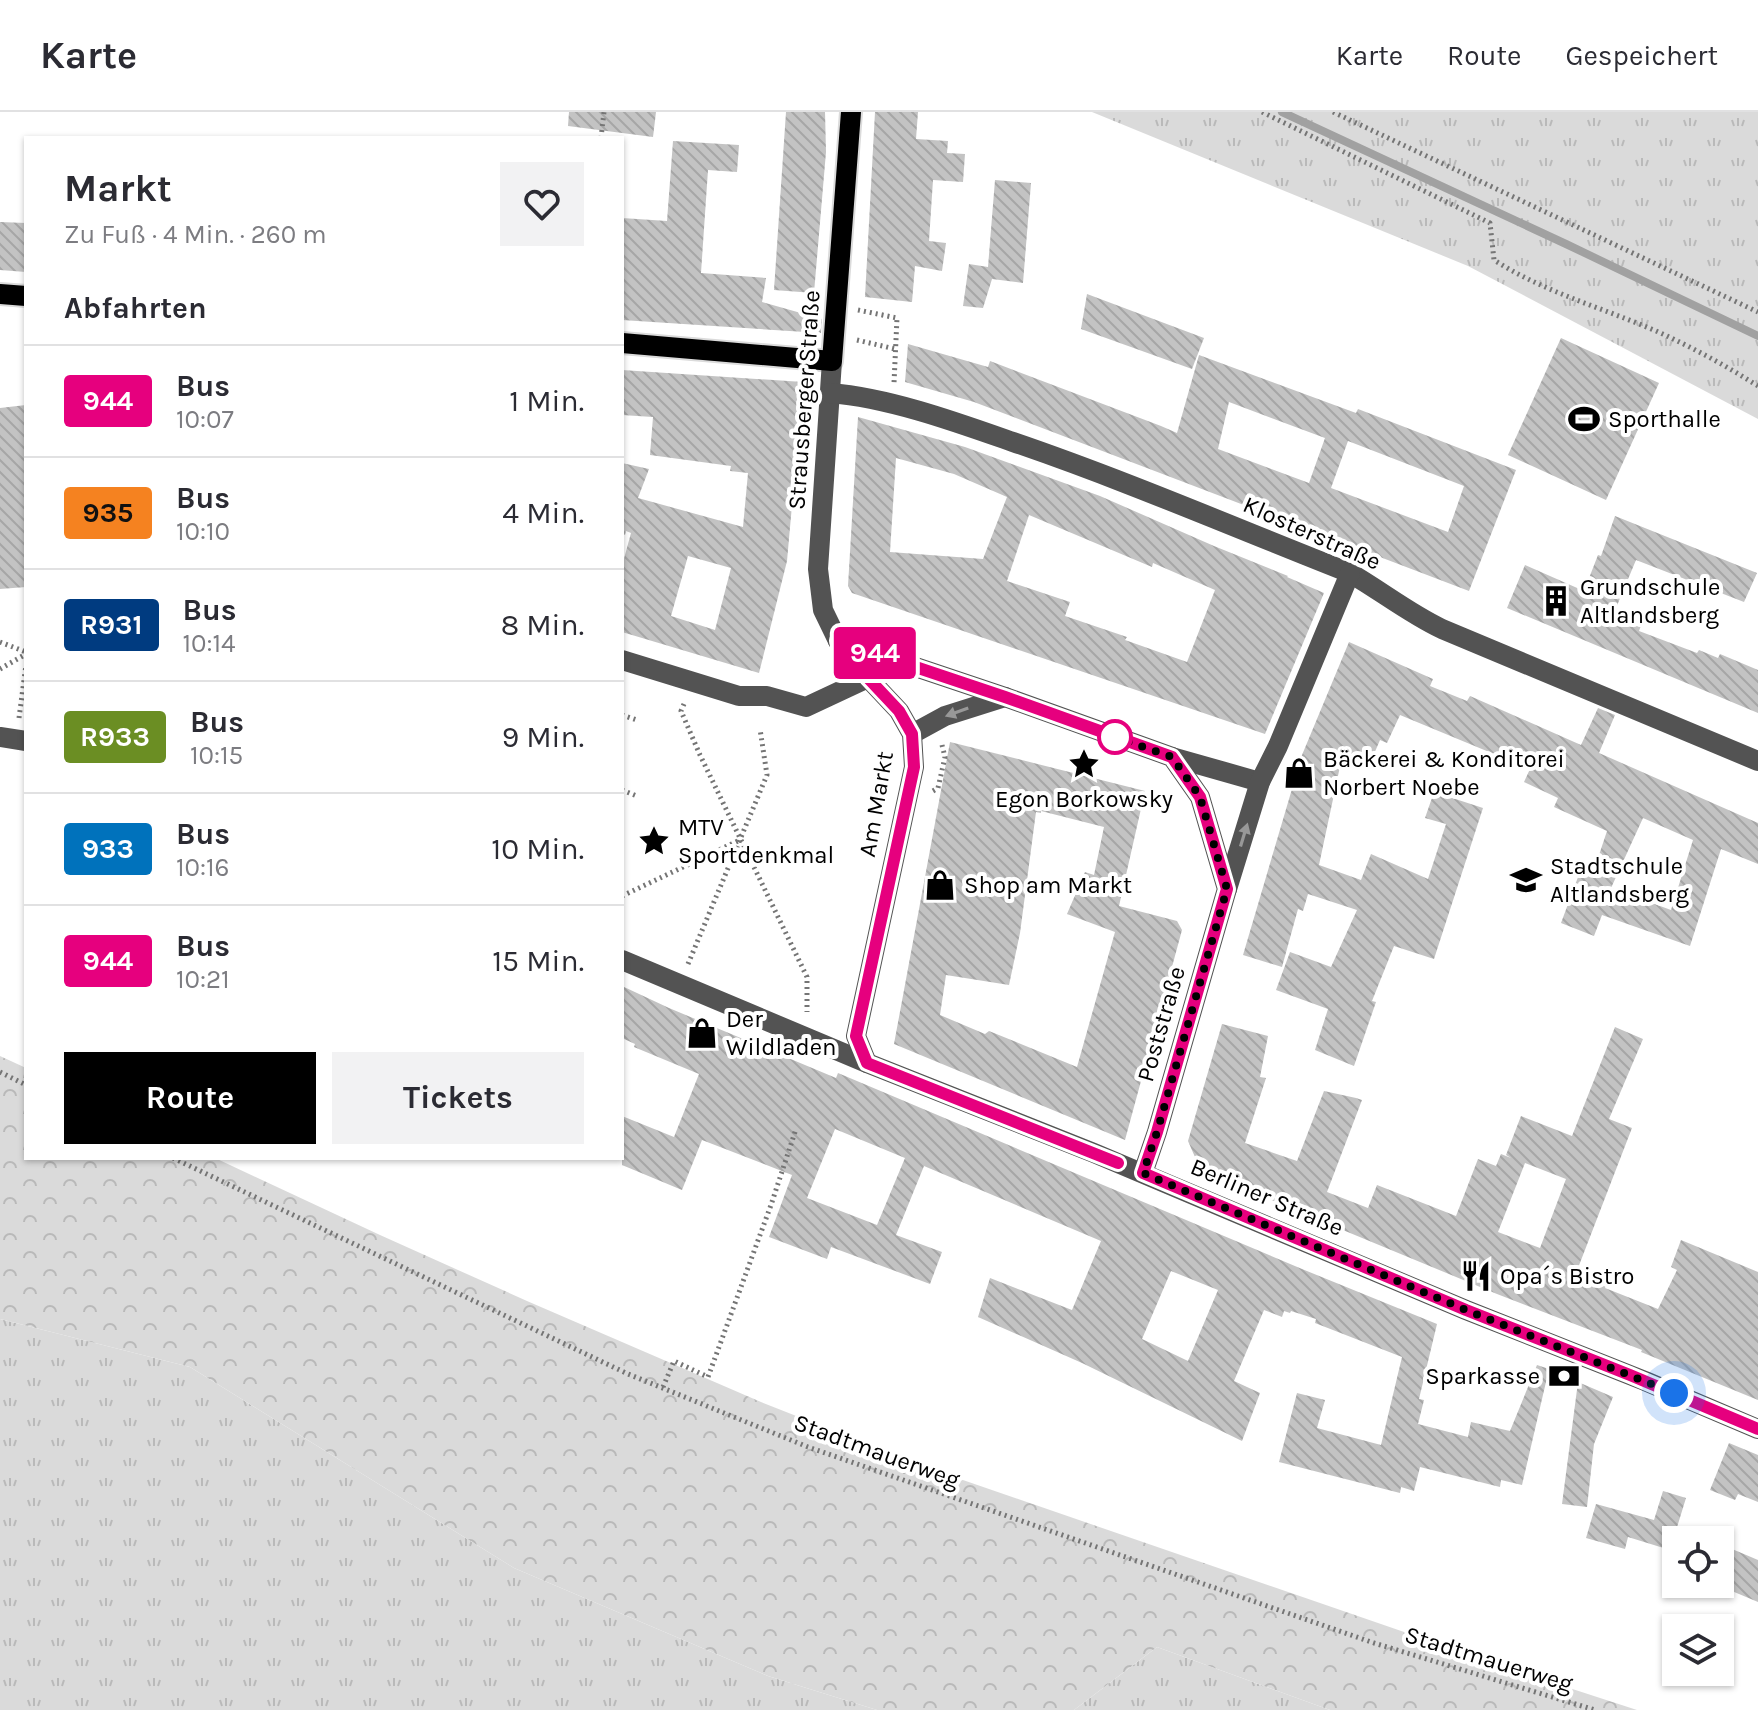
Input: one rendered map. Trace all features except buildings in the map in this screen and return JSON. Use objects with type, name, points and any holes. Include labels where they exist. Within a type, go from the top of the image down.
[{"type":"main road","name":"Strausberger Straße","points":[[832,361],[851,112]]},
{"type":"main road","points":[[0,294],[24,296]]},
{"type":"main road","points":[[624,343],[832,361]]},
{"type":"street","name":"Strausberger Straße","points":[[832,361],[818,569],[823,610],[838,641],[868,678]]},
{"type":"street","name":"Klosterstraße","points":[[830,393],[859,395],[962,424],[1094,470],[1350,573],[1442,629],[1758,761]]},
{"type":"street","name":"Poststraße","points":[[1143,1173],[1260,782],[1350,573]]},
{"type":"street","points":[[838,641],[1172,757],[1260,782]]},
{"type":"street","points":[[624,661],[739,696],[767,696],[806,707],[868,678]]},
{"type":"street","name":"Am Markt","points":[[867,1063],[856,1036],[914,767],[912,734],[899,711],[868,678]]},
{"type":"street","points":[[912,734],[945,716],[1005,697]]},
{"type":"street","points":[[1172,757],[1200,797],[1227,889]]},
{"type":"street","name":"Berliner Straße","points":[[624,961],[1758,1429]]},
{"type":"path","points":[[601,136],[604,112]]},
{"type":"path","points":[[1262,112],[1490,223],[1494,260],[1512,272],[1664,335],[1758,386]]},
{"type":"path","points":[[1333,112],[1758,312]]},
{"type":"path","points":[[858,310],[897,318],[893,404]]},
{"type":"path","points":[[857,340],[895,349]]},
{"type":"path","points":[[0,642],[24,652]]},
{"type":"path","points":[[0,669],[24,654]]},
{"type":"path","points":[[14,739],[24,677]]},
{"type":"path","points":[[684,704],[681,711],[807,977],[807,1012]]},
{"type":"path","points":[[624,716],[637,720]]},
{"type":"path","points":[[679,984],[767,775],[760,729]]},
{"type":"path","points":[[938,788],[945,757],[942,744]]},
{"type":"path","points":[[624,791],[637,796]]},
{"type":"path","points":[[624,895],[741,840]]},
{"type":"path","points":[[0,1072],[24,1084]]},
{"type":"path","points":[[663,1387],[674,1361],[708,1377],[796,1129]]},
{"type":"path","name":"Stadtmauerweg","points":[[177,1160],[614,1367],[808,1447],[1374,1643],[1595,1710]]},
{"type":"green space","points":[[1092,112],[1758,112],[1758,419],[1468,266]]},
{"type":"green space","points":[[0,1056],[24,1067],[24,1160],[219,1160],[527,1301],[761,1402],[931,1469],[1637,1710],[1330,1710],[1157,1647],[1074,1710],[877,1710],[768,1676],[514,1568],[190,1367],[0,1319]]},
{"type":"green space","points":[[0,1319],[190,1367],[514,1568],[768,1676],[877,1710],[0,1710]]},
{"type":"green space","points":[[1157,1647],[1330,1710],[1074,1710]]},
{"type":"waterway","points":[[1282,112],[1758,336]]},
{"type":"bus line","name":"944","points":[[1118,1163],[867,1063],[856,1036],[914,767],[912,734],[899,711],[838,641],[1172,757],[1200,797],[1227,889],[1143,1173],[1758,1429]]},
{"type":"place","name":"Sporthalle","points":[[1584,419]]},
{"type":"place","name":"Grundschule Altlandsberg","points":[[1556,601]]},
{"type":"place","name":"Egon Borkowsky","points":[[1084,764]]},
{"type":"place","name":"Bäckerei & Konditorei Norbert Noebe","points":[[1299,773]]},
{"type":"place","name":"MTV Sportdenkmal","points":[[654,841]]},
{"type":"place","name":"Stadtschule Altlandsberg","points":[[1526,880]]},
{"type":"place","name":"Shop am Markt","points":[[940,885]]},
{"type":"place","name":"Der Wildladen","points":[[702,1033]]},
{"type":"place","name":"Opa´s Bistro","points":[[1476,1276]]},
{"type":"place","name":"Sparkasse","points":[[1564,1376]]},
{"type":"route","points":[[1115,737],[1172,757],[1200,797],[1227,889],[1143,1173],[1466,1310],[1674,1393]]}]
